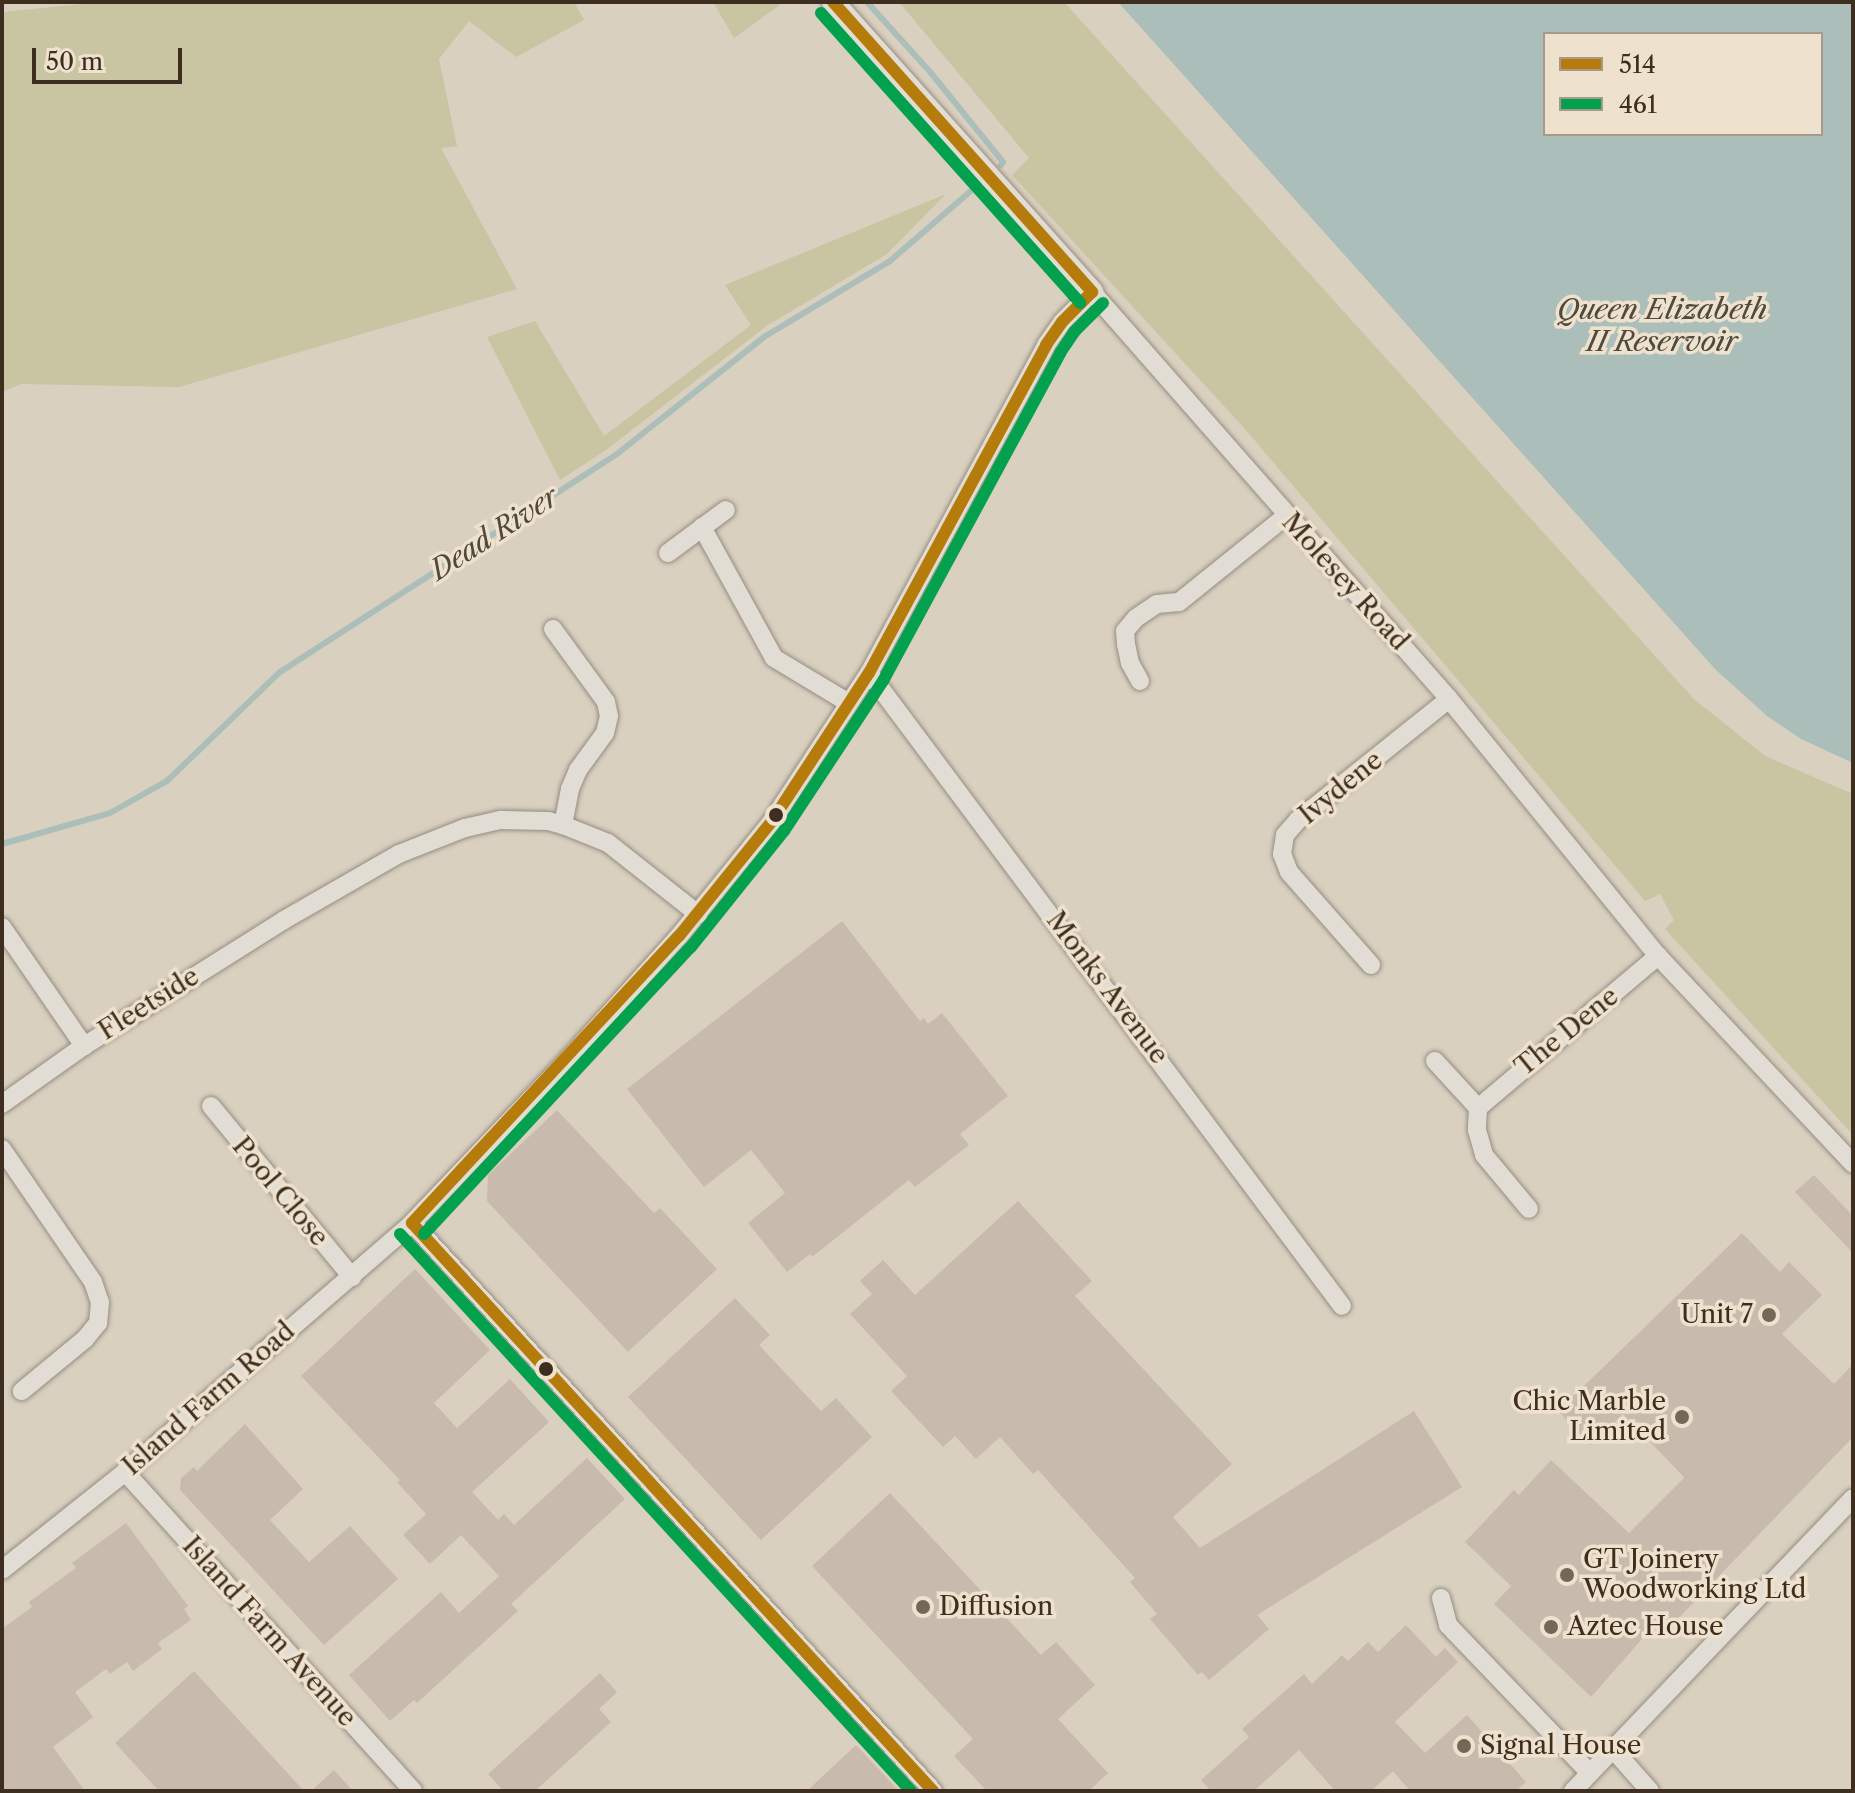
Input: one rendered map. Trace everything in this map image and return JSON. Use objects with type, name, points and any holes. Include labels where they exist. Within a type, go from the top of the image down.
[{"type":"street","name":"Molesey Road","points":[[833,2],[1449,699],[1658,956],[1853,1164]]},
{"type":"street","name":"Island Farm Road","points":[[2,1570],[125,1472],[412,1223],[569,1058],[698,914],[772,821],[869,673],[1046,345],[1062,322],[1092,292]]},
{"type":"street","points":[[668,553],[726,510]]},
{"type":"street","points":[[1140,681],[1130,663],[1125,631],[1136,618],[1157,604],[1179,602],[1286,516]]},
{"type":"street","points":[[702,527],[774,658],[849,703]]},
{"type":"street","points":[[553,629],[606,702],[609,716],[605,733],[578,770],[570,789],[563,825]]},
{"type":"street","name":"Monks Avenue","points":[[869,673],[1342,1306]]},
{"type":"street","name":"Ivydene","points":[[1371,965],[1289,872],[1282,854],[1285,835],[1298,820],[1449,699]]},
{"type":"street","name":"Fleetside","points":[[2,1104],[84,1046],[236,949],[399,854],[465,828],[501,820],[548,821],[563,825],[608,843],[698,914]]},
{"type":"street","name":"Fleetside","points":[[2,927],[84,1046]]},
{"type":"street","name":"The Dene","points":[[1478,1108],[1658,956]]},
{"type":"street","points":[[1435,1061],[1478,1108],[1477,1130],[1484,1155],[1529,1209]]},
{"type":"street","name":"Pool Close","points":[[211,1106],[352,1277]]},
{"type":"street","points":[[2,1149],[93,1282],[100,1302],[98,1323],[85,1339],[22,1391]]},
{"type":"street","points":[[412,1223],[933,1791]]},
{"type":"street","name":"Island Farm Avenue","points":[[125,1472],[413,1791]]},
{"type":"street","points":[[1573,1791],[1853,1498]]},
{"type":"street","points":[[1441,1598],[1448,1625],[1590,1773]]},
{"type":"street","points":[[1612,1748],[1650,1791]]},
{"type":"shaded area","points":[[104,2],[574,2],[584,20],[516,57],[469,21],[439,59],[457,146],[441,148],[517,289],[179,387],[21,384],[2,392],[2,12]]},
{"type":"shaded area","points":[[713,2],[784,2],[734,38]]},
{"type":"shaded area","points":[[899,2],[1064,2],[1694,699],[1765,756],[1853,794],[1853,1135],[1665,929],[1674,920],[1660,894],[1645,901],[1245,429],[1012,175],[1029,158]]},
{"type":"shaded area","points":[[946,194],[887,254],[768,325],[606,450],[560,480],[487,337],[535,321],[604,436],[751,325],[725,285]]},
{"type":"water","name":"Queen Elizabeth II Reservoir","points":[[1118,2],[1853,2],[1853,763],[1801,739],[1767,716],[1716,670]]},
{"type":"building","points":[[842,921],[920,1021],[924,1018],[928,1024],[942,1013],[1008,1096],[960,1134],[969,1145],[915,1187],[909,1180],[812,1257],[810,1254],[787,1272],[748,1223],[785,1193],[751,1150],[704,1187],[627,1089]]},
{"type":"building","points":[[557,1110],[654,1213],[660,1208],[717,1269],[628,1352],[487,1201],[488,1175]]},
{"type":"building","points":[[1814,1175],[1853,1216],[1853,1253],[1795,1192]]},
{"type":"building","points":[[1018,1201],[1092,1281],[1075,1296],[1232,1464],[1173,1517],[1200,1548],[1414,1411],[1462,1487],[1257,1615],[1269,1629],[1209,1680],[1202,1672],[1198,1675],[1150,1619],[1157,1614],[1130,1582],[1135,1578],[1038,1470],[1033,1474],[1000,1437],[976,1459],[955,1436],[943,1447],[891,1391],[907,1376],[850,1314],[872,1294],[860,1281],[883,1260],[915,1295]]},
{"type":"building","points":[[1742,1233],[1780,1272],[1789,1262],[1822,1295],[1782,1334],[1834,1384],[1853,1364],[1853,1437],[1666,1631],[1657,1622],[1591,1697],[1494,1604],[1511,1586],[1465,1542],[1514,1490],[1519,1495],[1551,1460],[1629,1533],[1683,1479],[1623,1414],[1591,1445],[1558,1411]]},
{"type":"building","points":[[415,1269],[490,1350],[434,1403],[457,1428],[510,1379],[549,1422],[472,1492],[498,1520],[504,1514],[514,1525],[587,1458],[625,1499],[511,1604],[518,1611],[417,1703],[414,1700],[390,1721],[349,1675],[441,1592],[459,1613],[499,1576],[461,1535],[430,1564],[403,1535],[426,1514],[397,1482],[400,1480],[301,1376]]},
{"type":"building","points":[[735,1298],[770,1335],[759,1345],[821,1411],[836,1398],[872,1437],[761,1540],[628,1397]]},
{"type":"building","points":[[245,1424],[303,1489],[270,1520],[309,1562],[350,1526],[398,1579],[324,1645],[180,1490],[181,1478],[194,1467],[197,1471]]},
{"type":"building","name":"Diffusion","points":[[890,1493],[1041,1655],[1056,1642],[1095,1685],[1058,1719],[1108,1773],[1089,1791],[987,1791],[954,1756],[973,1739],[812,1566]]},
{"type":"building","points":[[126,1523],[188,1606],[184,1609],[191,1620],[158,1643],[162,1649],[133,1671],[127,1662],[110,1674],[106,1669],[75,1692],[93,1717],[53,1747],[85,1791],[2,1791],[2,1629],[32,1607],[29,1602],[76,1568],[72,1563]]},
{"type":"building","points":[[1406,1625],[1436,1657],[1445,1648],[1458,1662],[1395,1722],[1425,1753],[1467,1715],[1526,1782],[1516,1791],[1410,1791],[1393,1771],[1371,1791],[1335,1791],[1299,1750],[1254,1791],[1211,1791],[1201,1780],[1249,1737],[1242,1729],[1304,1674],[1312,1684],[1342,1655],[1348,1661],[1368,1642],[1378,1652]]},
{"type":"building","points":[[194,1671],[304,1791],[159,1791],[115,1743]]},
{"type":"building","points":[[600,1673],[617,1692],[599,1709],[611,1722],[535,1791],[503,1791],[488,1774]]},
{"type":"building","points":[[856,1745],[899,1791],[807,1791]]},
{"type":"building","points":[[334,1770],[353,1791],[311,1791]]},
{"type":"waterway","name":"Dead River","points":[[867,2],[931,73],[1003,162],[1001,165]]},
{"type":"waterway","name":"Dead River","points":[[2,844],[110,813],[167,781],[280,672],[617,454],[764,337],[890,261],[972,190]]},
{"type":"transit line","name":"514","points":[[833,2],[1092,292]]},
{"type":"transit line","name":"461","points":[[821,13],[1080,303]]},
{"type":"transit line","name":"514","points":[[412,1223],[679,936],[772,821],[869,673],[1046,345],[1062,322],[1092,292]]},
{"type":"transit line","name":"461","points":[[424,1234],[691,947],[784,831],[883,681],[1060,353],[1074,332],[1103,303]]},
{"type":"transit line","name":"514","points":[[412,1223],[933,1791]]},
{"type":"transit line","name":"461","points":[[400,1234],[911,1791]]},
{"type":"place","name":"Unit 7","points":[[1769,1315]]},
{"type":"place","name":"Chic Marble Limited","points":[[1682,1417]]},
{"type":"place","name":"GT Joinery Woodworking Ltd","points":[[1567,1575]]},
{"type":"place","name":"Diffusion","points":[[923,1607]]},
{"type":"place","name":"Aztec House","points":[[1551,1627]]},
{"type":"place","name":"Signal House","points":[[1464,1746]]}]
